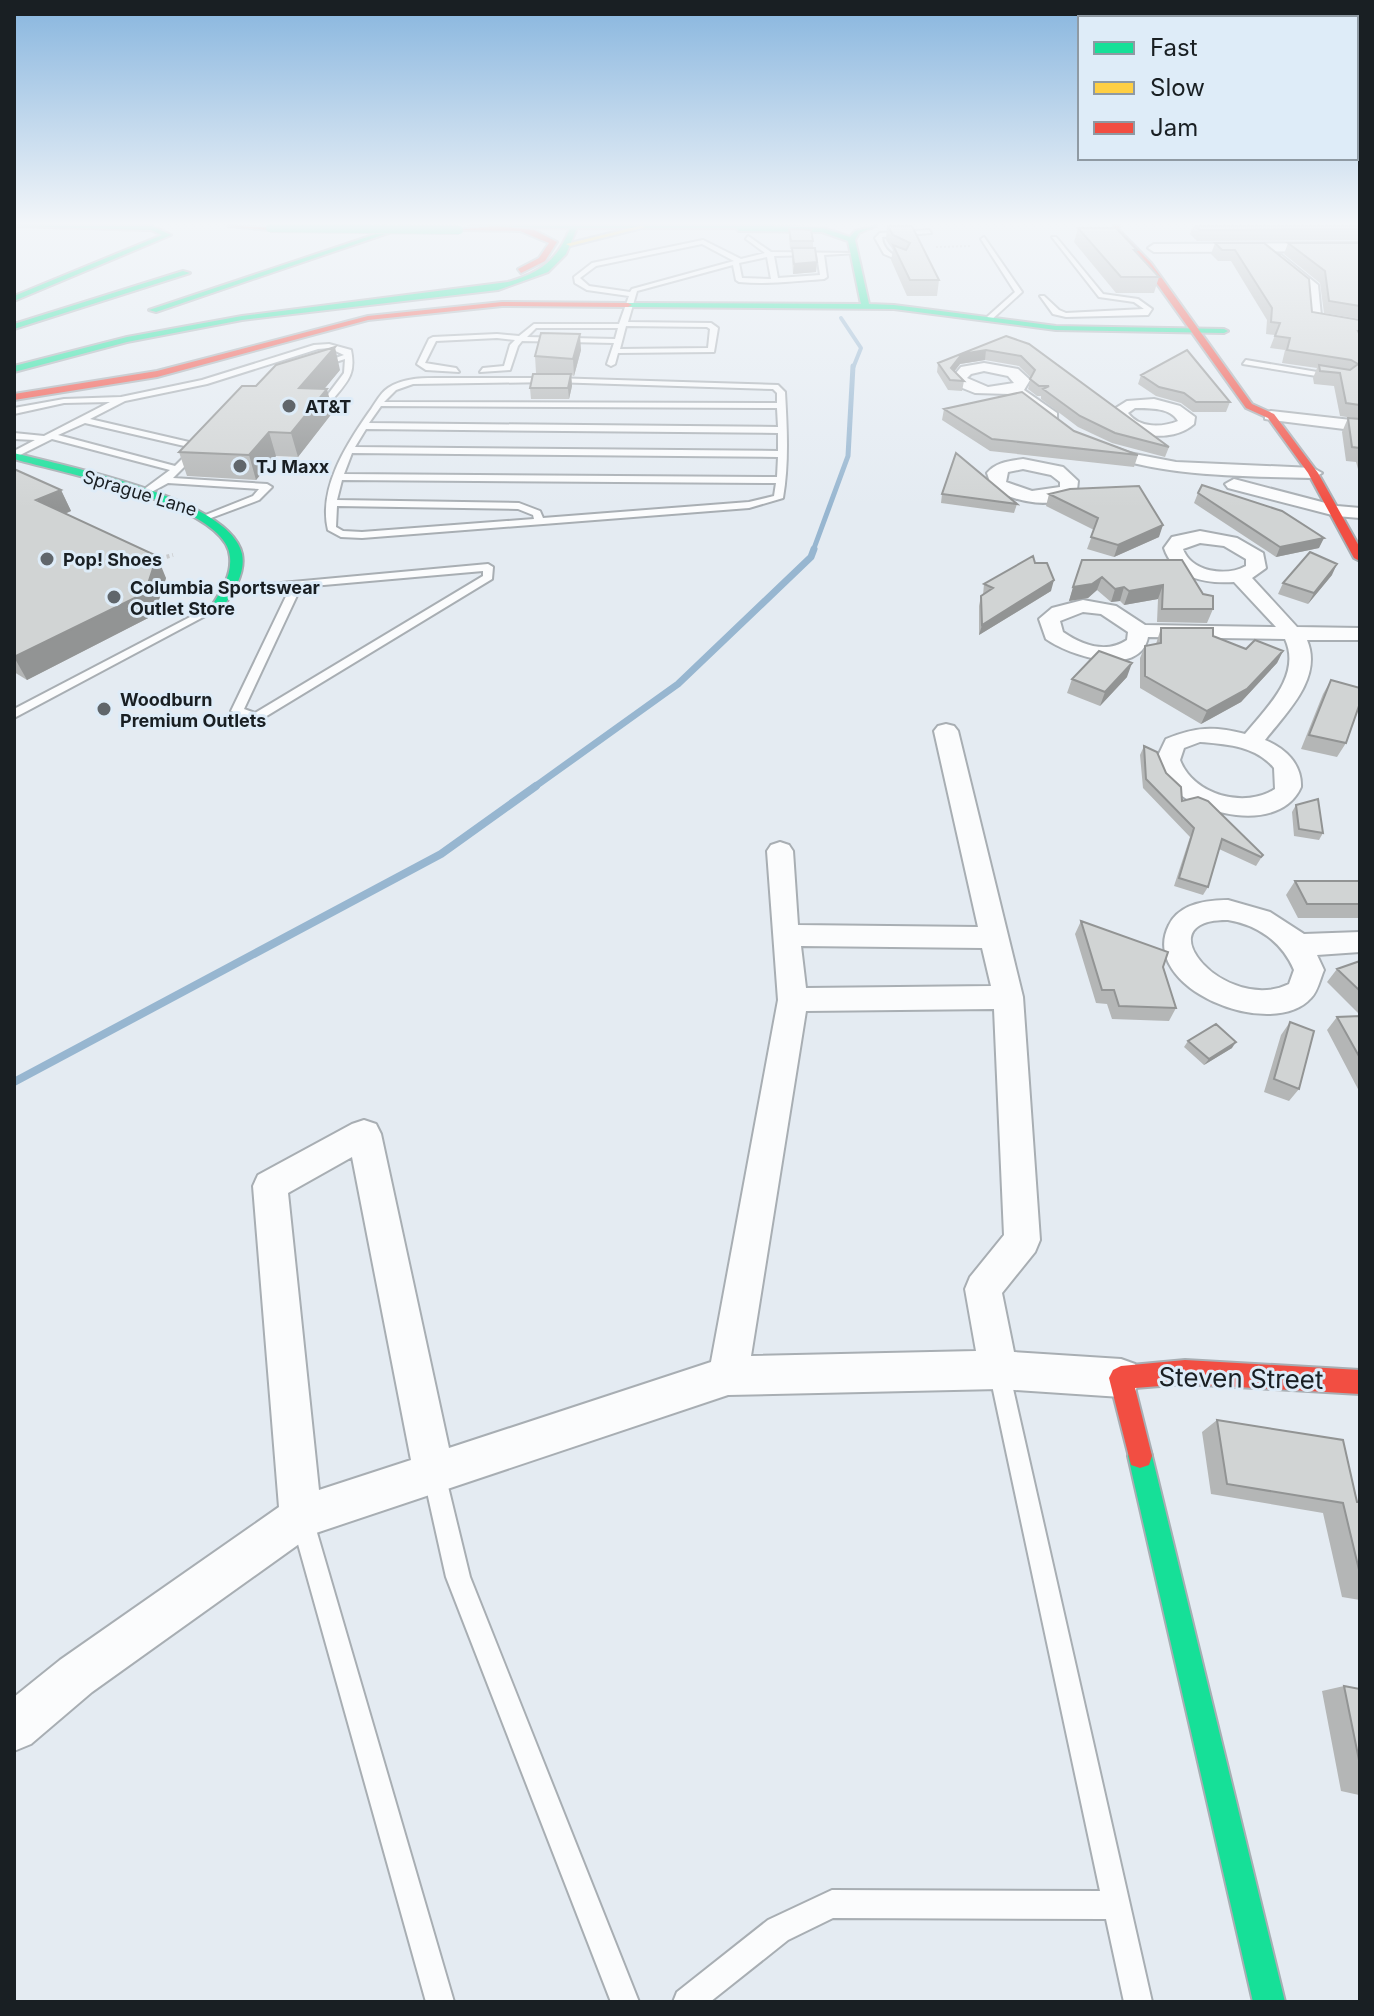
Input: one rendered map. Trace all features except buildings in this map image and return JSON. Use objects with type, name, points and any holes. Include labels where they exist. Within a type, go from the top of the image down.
[{"type":"main road","points":[[14,327],[36,320]]},
{"type":"main road","points":[[14,369],[178,328],[226,320]]},
{"type":"main road","points":[[14,397],[157,374],[326,327],[363,320]]},
{"type":"main road","points":[[999,320],[1065,328],[1224,331]]},
{"type":"main road","points":[[1186,320],[1249,406],[1271,416],[1313,473],[1360,558]]},
{"type":"main road","points":[[1215,320],[1277,405],[1271,416]]},
{"type":"main road","points":[[14,356],[89,331]]},
{"type":"main road","name":"Sprague Lane","points":[[14,456],[146,492],[208,516],[220,525],[236,554],[236,575],[230,590]]},
{"type":"main road","points":[[217,607],[230,590]]},
{"type":"main road","name":"Steven Street","points":[[1121,1378],[1185,1372],[1360,1382]]},
{"type":"main road","points":[[1121,1378],[1269,2002]]},
{"type":"street","points":[[1321,320],[1360,326]]},
{"type":"street","points":[[1014,390],[1074,435],[1111,452],[1155,465],[1181,450],[1313,473]]},
{"type":"street","points":[[1271,416],[1360,426]]},
{"type":"street","points":[[1070,466],[1111,452]]},
{"type":"street","points":[[1218,480],[1286,495],[1336,511],[1360,513]]},
{"type":"street","points":[[1239,576],[1293,633],[1305,655],[1295,687],[1251,742]]},
{"type":"street","points":[[1139,631],[1360,634]]},
{"type":"street","points":[[946,731],[1008,997],[1022,1240],[983,1289],[999,1370]]},
{"type":"street","points":[[1197,735],[1228,736],[1251,742],[1281,762],[1289,775],[1290,785],[1284,796],[1266,805],[1233,806],[1196,794],[1175,777],[1168,760],[1174,744],[1197,735]]},
{"type":"street","points":[[728,1376],[793,1000],[780,851]]},
{"type":"street","points":[[785,935],[994,938]]},
{"type":"street","points":[[1298,945],[1360,942]]},
{"type":"street","points":[[793,1000],[1008,997]]},
{"type":"street","points":[[301,1517],[270,1186],[364,1134],[434,1474]]},
{"type":"street","points":[[14,1727],[76,1676],[301,1517],[728,1376],[999,1370],[1121,1378]]},
{"type":"lane","points":[[611,364],[623,320]]},
{"type":"lane","points":[[645,351],[650,324]]},
{"type":"lane","points":[[615,351],[711,350],[714,328],[708,325],[650,324],[534,326],[520,339],[514,345],[507,368],[439,369],[426,368],[421,364],[433,339],[437,337],[497,336],[520,339],[618,341]]},
{"type":"lane","points":[[14,411],[64,401],[122,399],[204,382],[329,346],[348,352],[351,363],[349,372],[330,397]]},
{"type":"lane","points":[[304,370],[348,356]]},
{"type":"lane","points":[[1246,362],[1345,378]]},
{"type":"lane","points":[[552,380],[578,377],[611,364]]},
{"type":"lane","points":[[611,364],[636,382]]},
{"type":"lane","points":[[517,405],[526,380]]},
{"type":"lane","points":[[552,380],[775,387],[781,392],[782,454],[778,498],[766,503],[540,523],[341,534],[331,528],[331,503],[337,477],[363,426],[389,390],[416,382],[552,380]]},
{"type":"lane","points":[[14,456],[122,399]]},
{"type":"lane","points":[[379,404],[781,406]]},
{"type":"lane","points":[[85,420],[199,447]]},
{"type":"lane","points":[[363,426],[781,430]]},
{"type":"lane","points":[[14,436],[52,438],[176,469]]},
{"type":"lane","points":[[146,492],[166,480],[209,437]]},
{"type":"lane","points":[[349,450],[782,454]]},
{"type":"lane","points":[[337,477],[781,480]]},
{"type":"lane","points":[[166,480],[267,487],[256,498],[208,516]]},
{"type":"lane","points":[[331,503],[519,506],[531,509],[540,523]]},
{"type":"lane","points":[[230,590],[488,567],[488,577],[256,717],[237,711],[297,585]]},
{"type":"lane","points":[[16,711],[217,607]]},
{"type":"lane","points":[[999,1370],[1138,2002]]},
{"type":"lane","points":[[434,1474],[458,1577],[625,2002]]},
{"type":"lane","points":[[301,1517],[440,2002]]},
{"type":"lane","points":[[687,2002],[778,1930],[832,1904],[1118,1905]]},
{"type":"path","points":[[152,560],[173,555]]},
{"type":"waterway","points":[[842,320],[861,348],[853,368]]},
{"type":"waterway","points":[[813,551],[848,456],[853,366]]},
{"type":"waterway","points":[[533,788],[678,684],[811,557],[814,549]]},
{"type":"waterway","points":[[14,1082],[441,854],[536,786]]},
{"type":"traffic: fast","points":[[14,327],[36,320]]},
{"type":"traffic: fast","points":[[14,369],[127,340],[231,320]]},
{"type":"traffic: fast","points":[[995,320],[1056,328],[1224,331]]},
{"type":"traffic: fast","points":[[14,456],[155,495],[207,518],[226,534],[236,554],[234,578],[217,607]]},
{"type":"traffic: fast","points":[[1140,1456],[1269,2002]]},
{"type":"traffic: jam","points":[[14,397],[157,374],[360,320]]},
{"type":"traffic: jam","points":[[1187,320],[1249,406],[1271,416],[1313,473],[1360,558]]},
{"type":"traffic: jam","points":[[1140,1456],[1121,1378],[1185,1372],[1360,1382]]},
{"type":"place","name":"AT&T","points":[[289,406]]},
{"type":"place","name":"TJ Maxx","points":[[240,466]]},
{"type":"place","name":"Pop! Shoes","points":[[47,559]]},
{"type":"place","name":"Columbia Sportswear Outlet Store","points":[[114,597]]},
{"type":"place","name":"Woodburn Premium Outlets","points":[[104,709]]}]
